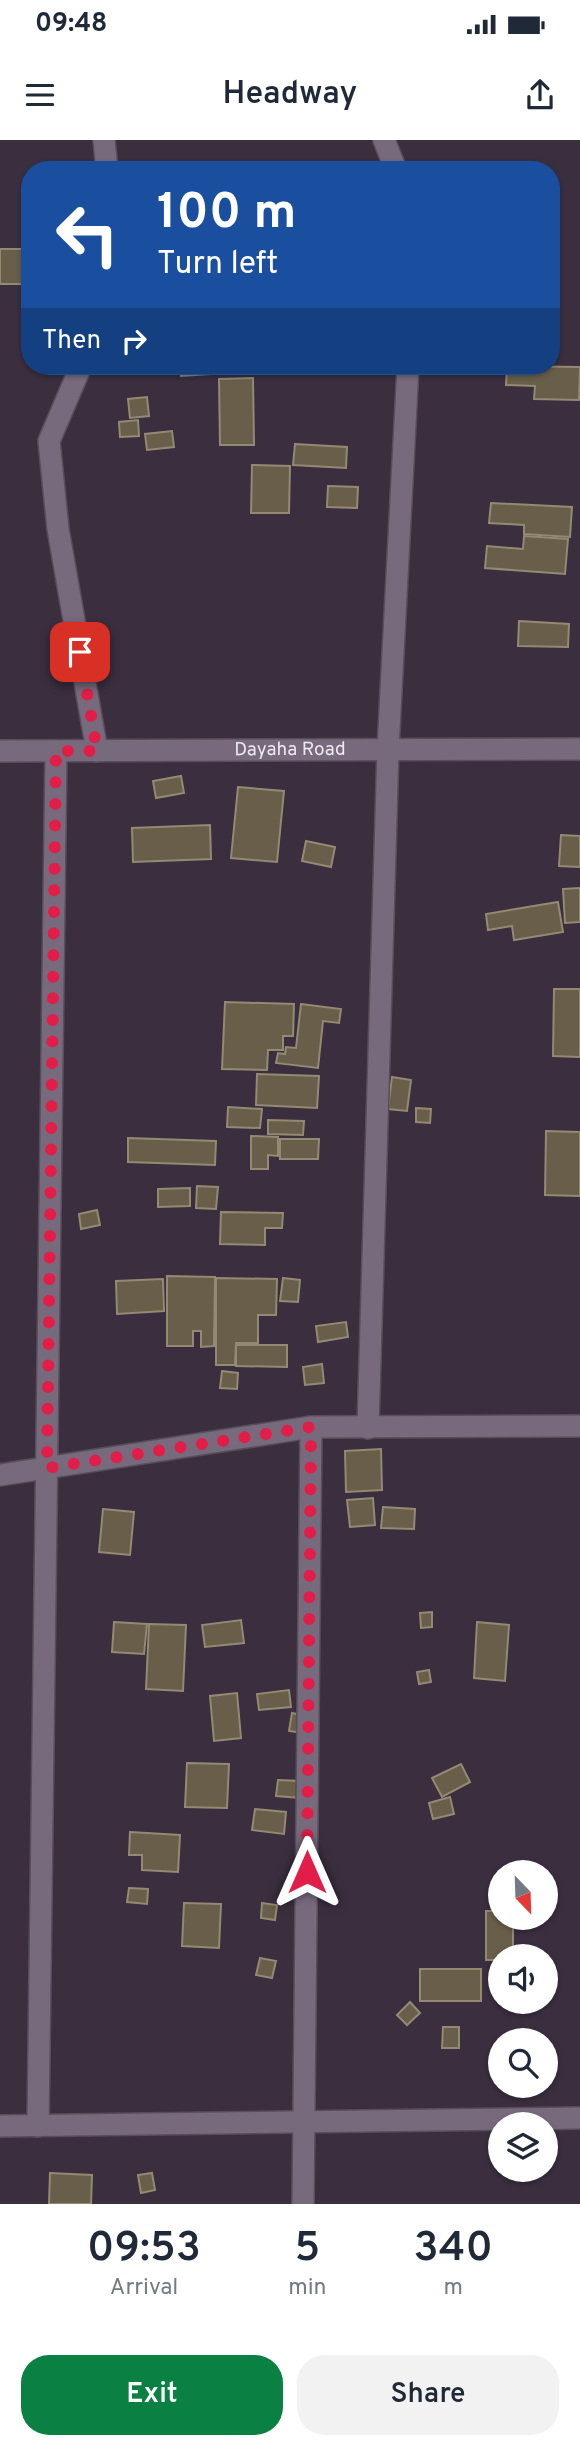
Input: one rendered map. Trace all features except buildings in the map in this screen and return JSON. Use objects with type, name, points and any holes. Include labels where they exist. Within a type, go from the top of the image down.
[{"type":"street","points":[[104,140],[106,161]]},
{"type":"street","points":[[384,140],[393,161]]},
{"type":"street","points":[[77,375],[49,442],[58,529],[97,751]]},
{"type":"street","points":[[368,1428],[388,749],[408,375]]},
{"type":"street","name":"Dayaha Road","points":[[0,751],[580,749]]},
{"type":"street","points":[[38,2126],[56,751]]},
{"type":"street","points":[[0,1475],[311,1427],[580,1426]]},
{"type":"street","points":[[303,2204],[311,1427]]},
{"type":"street","points":[[0,2126],[580,2118]]},
{"type":"route","points":[[80,652],[97,751],[56,751],[47,1468],[311,1427],[307,1872]]}]
